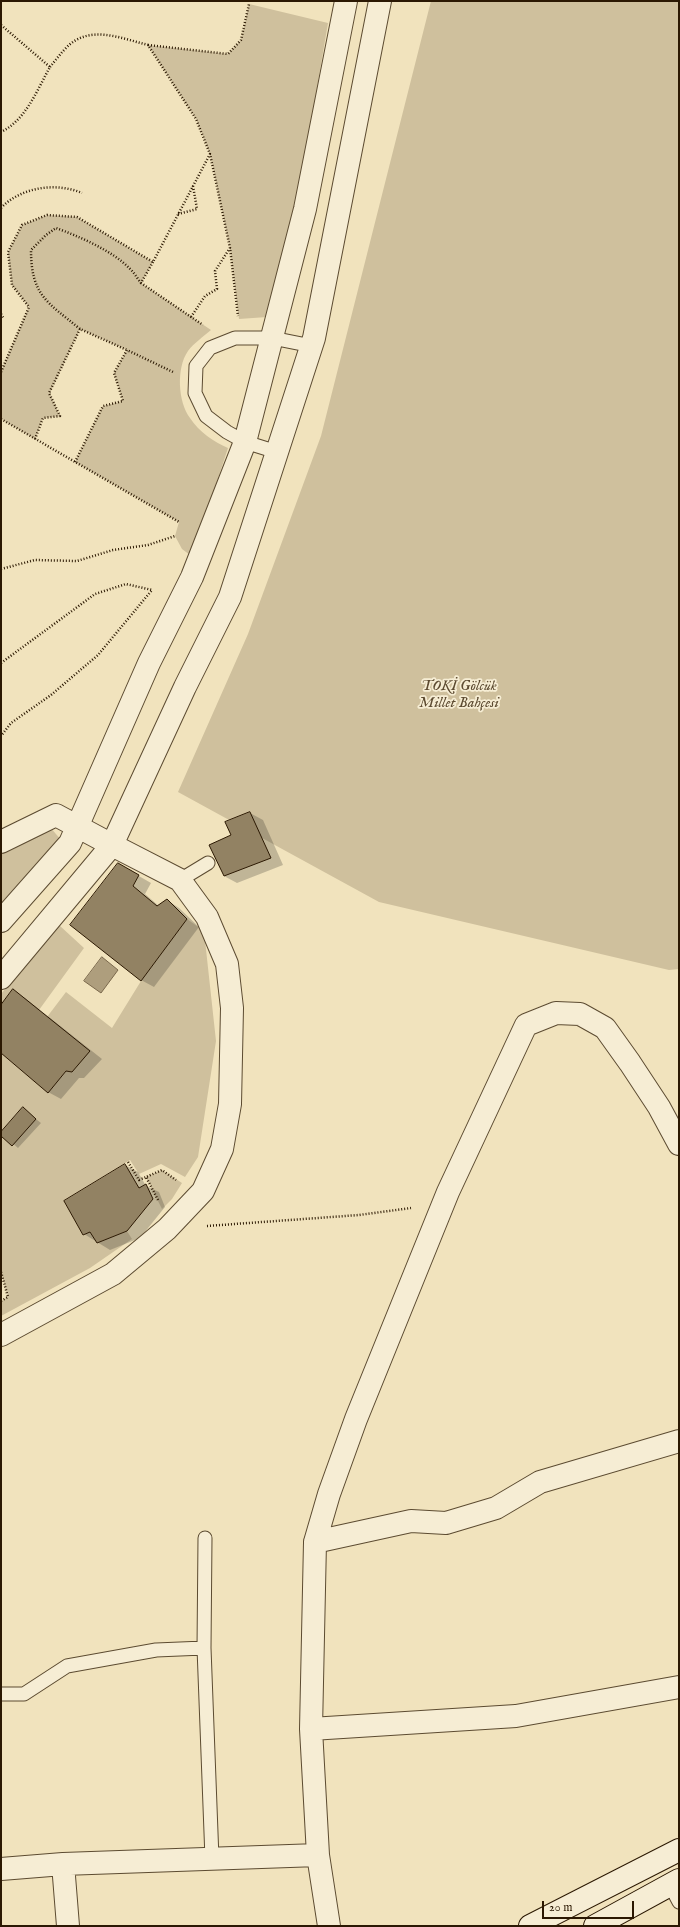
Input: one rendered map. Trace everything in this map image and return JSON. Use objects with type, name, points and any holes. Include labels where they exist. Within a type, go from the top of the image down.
[{"type":"street","points":[[1,921],[70,843],[150,663],[192,577],[245,442],[305,209],[346,1]]},
{"type":"street","points":[[1,978],[112,846],[185,687],[230,597],[312,346],[380,1]]},
{"type":"street","points":[[1,842],[56,815],[112,846],[180,880],[207,917],[226,964],[232,1008],[230,1104],[222,1149],[203,1191],[167,1229],[114,1274],[1,1335]]},
{"type":"street","points":[[329,1926],[318,1855],[311,1729],[315,1542],[329,1494],[356,1419],[444,1202],[526,1025],[556,1013],[580,1014],[605,1028],[659,1107],[679,1144]]},
{"type":"street","points":[[315,1542],[411,1521],[446,1523],[496,1508],[540,1482],[679,1441]]},
{"type":"street","points":[[311,1729],[516,1716],[679,1687]]},
{"type":"street","points":[[530,1926],[679,1850]]},
{"type":"street","points":[[1,1869],[63,1864],[318,1855]]},
{"type":"street","points":[[63,1864],[68,1926]]},
{"type":"street","points":[[595,1926],[676,1889]]},
{"type":"lane","points":[[278,452],[245,442],[227,432],[206,416],[196,393],[196,366],[210,348],[235,338],[272,338],[312,346]]},
{"type":"lane","points":[[180,880],[208,863]]},
{"type":"lane","points":[[206,1538],[204,1648],[212,1859]]},
{"type":"lane","points":[[1,1694],[24,1694],[66,1666],[156,1650],[204,1648]]},
{"type":"path","points":[[1,132],[12,126],[31,103],[50,67],[66,47],[87,34],[107,34],[148,44],[228,54],[241,40],[249,4]]},
{"type":"path","points":[[1,26],[50,67]]},
{"type":"path","points":[[148,44],[196,120],[210,154],[230,248],[239,319]]},
{"type":"path","points":[[141,283],[210,154]]},
{"type":"path","points":[[178,214],[197,209],[193,186]]},
{"type":"path","points":[[1,208],[9,200],[38,188],[72,189],[82,193]]},
{"type":"path","points":[[1,372],[29,307],[12,285],[8,252],[22,225],[47,215],[77,217],[153,262]]},
{"type":"path","points":[[179,375],[80,329],[42,297],[31,271],[31,250],[46,235],[56,228],[109,253],[129,267],[141,283],[204,326]]},
{"type":"path","points":[[191,317],[206,296],[217,289],[215,271],[230,248]]},
{"type":"path","points":[[1,314],[4,319]]},
{"type":"path","points":[[35,439],[43,418],[60,416],[50,393],[80,329]]},
{"type":"path","points":[[75,462],[103,406],[123,401],[114,373],[127,350]]},
{"type":"path","points":[[1,419],[179,522]]},
{"type":"path","points":[[1,569],[35,560],[77,561],[113,550],[148,545],[175,536]]},
{"type":"path","points":[[1,662],[95,594],[126,584],[152,590],[98,655],[51,695],[11,723],[1,736]]},
{"type":"path","points":[[128,1162],[138,1180],[162,1170],[182,1183]]},
{"type":"path","points":[[146,1177],[159,1202]]},
{"type":"path","points":[[167,1229],[359,1215],[444,1202]]},
{"type":"path","points":[[1,1272],[8,1297],[1,1301]]},
{"type":"green space","name":"TOKİ Gölcük Millet Bahçesi","points":[[431,1],[679,1],[679,969],[669,970],[379,902],[178,792],[248,634],[321,436]]},
{"type":"green space","points":[[249,4],[328,23],[299,194],[267,317],[239,319],[230,248],[210,154],[196,119],[148,45],[228,54],[241,40]]},
{"type":"green space","points":[[47,215],[77,217],[153,262],[141,283],[211,330],[193,345],[184,358],[180,375],[181,394],[186,411],[198,428],[217,443],[228,448],[208,509],[190,555],[182,549],[175,536],[179,522],[75,462],[103,406],[123,401],[114,373],[127,350],[80,329],[50,393],[60,416],[43,418],[35,439],[1,419],[1,372],[29,307],[12,285],[8,252],[22,225]]},
{"type":"green space","points":[[49,826],[62,841],[1,903],[1,853]]},
{"type":"green space","points":[[187,919],[204,931],[216,1041],[198,1157],[185,1177],[161,1164],[139,1174],[130,1160],[64,1201],[83,1235],[90,1232],[97,1243],[127,1231],[132,1239],[90,1268],[1,1316],[1,1301],[8,1297],[1,1272],[1,1136],[12,1146],[23,1108],[1,1132],[1,1053],[48,1093],[66,1071],[72,1072],[47,1017],[66,992],[112,1028],[141,981]]},
{"type":"green space","points":[[59,925],[84,948],[39,1010],[1,1005],[1,994]]},
{"type":"green space","points":[[162,1170],[182,1183],[172,1199],[162,1209],[146,1177]]},
{"type":"shaded area","points":[[102,957],[118,970],[101,993],[84,981]]},
{"type":"building","points":[[250,812],[271,858],[224,876],[209,845],[231,835],[225,822]]},
{"type":"building","points":[[118,863],[139,875],[133,886],[157,906],[167,899],[187,919],[141,981],[70,925]]},
{"type":"building","points":[[13,989],[90,1051],[72,1072],[66,1071],[48,1093],[1,1053],[1,1005]]},
{"type":"building","points":[[23,1107],[36,1119],[12,1146],[1,1136],[1,1132]]},
{"type":"building","points":[[125,1164],[139,1188],[146,1184],[153,1199],[127,1231],[97,1243],[90,1232],[83,1235],[64,1201]]}]
